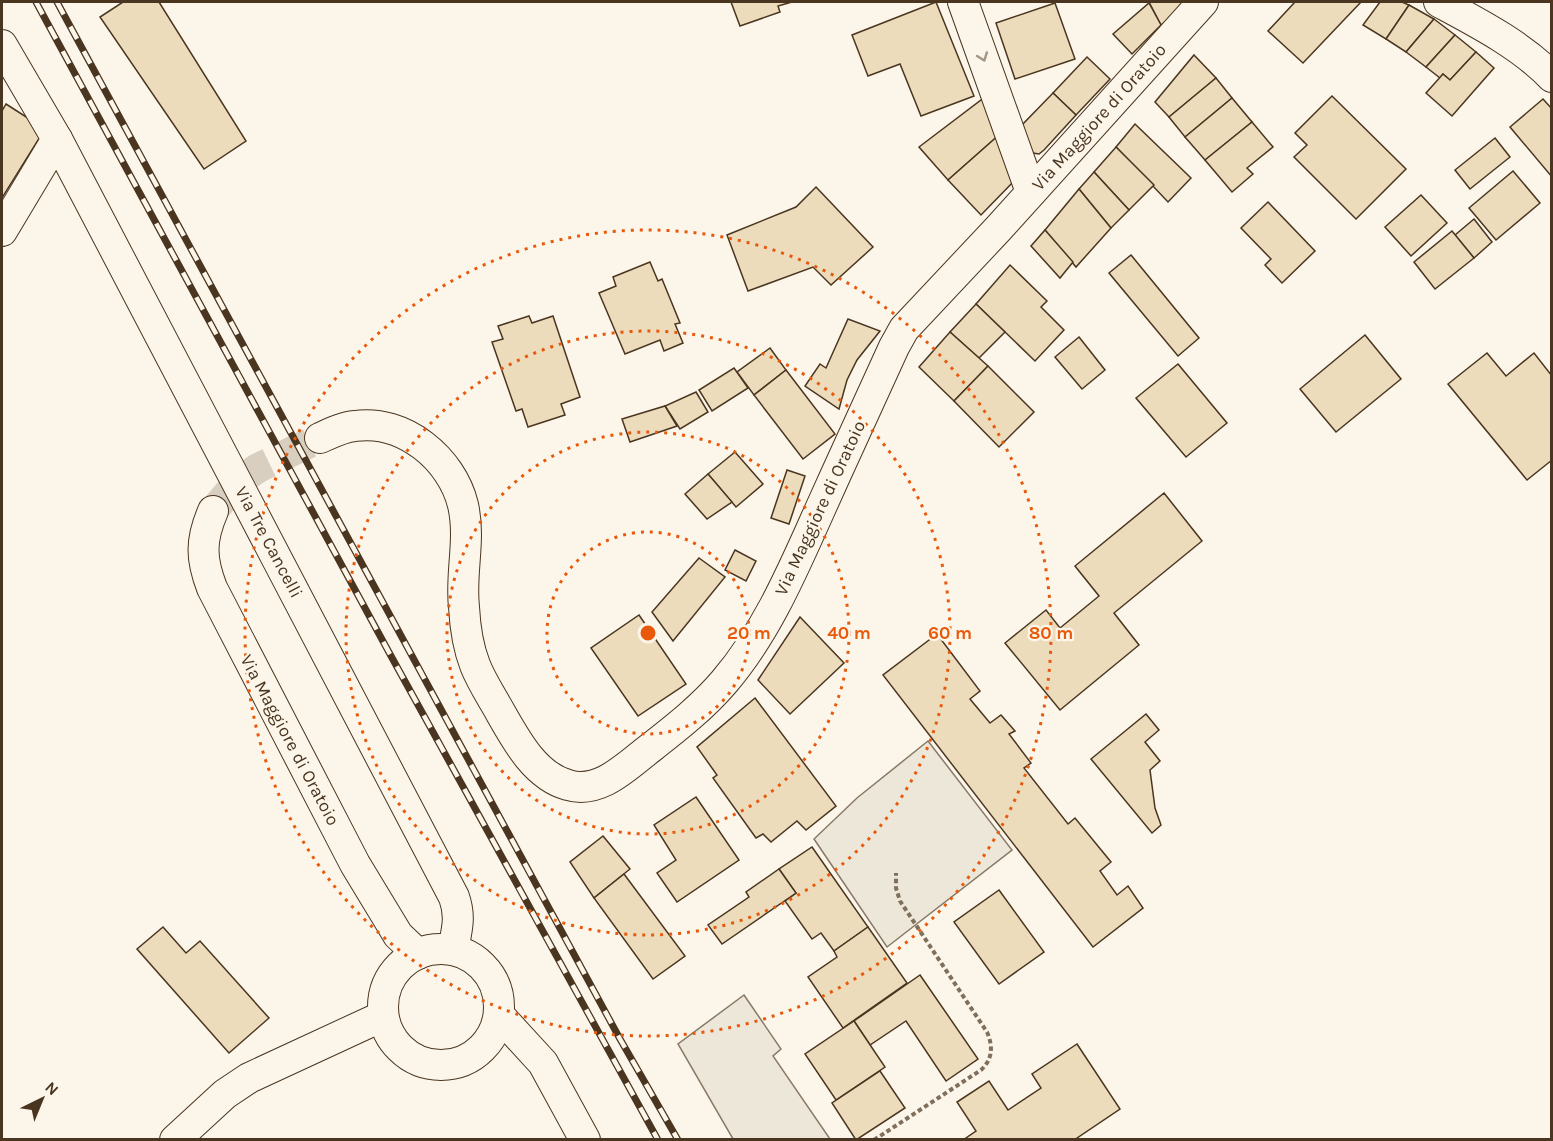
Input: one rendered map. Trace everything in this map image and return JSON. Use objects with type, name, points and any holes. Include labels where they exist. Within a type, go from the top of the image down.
[{"type":"street","points":[[963,2],[1031,192]]},
{"type":"street","name":"Via Maggiore di Oratoio","points":[[320,438],[354,426],[381,427],[415,440],[433,453],[443,465],[463,504],[467,542],[463,604],[468,641],[478,672],[511,730],[535,764],[561,783],[582,788],[594,786],[620,772],[685,721],[714,693],[736,666],[784,591],[904,329],[1203,2]]},
{"type":"street","points":[[1439,2],[1497,35],[1551,77]]},
{"type":"street","name":"Via Tre Cancelli","points":[[2,45],[57,139],[454,897],[459,920],[453,950]]},
{"type":"street","points":[[2,231],[57,139]]},
{"type":"street","name":"Via Maggiore di Oratoio","points":[[213,511],[203,535],[206,572],[212,588],[361,874],[398,935],[418,954]]},
{"type":"street","points":[[437,949],[453,950],[469,956],[483,966],[493,981],[498,997],[499,1014],[494,1031],[485,1046],[470,1057],[453,1064],[434,1065],[416,1059],[401,1049],[390,1034],[384,1016],[384,999],[387,984],[396,970],[408,959],[437,949]]},
{"type":"street","points":[[499,1014],[543,1063],[585,1140]]},
{"type":"street","points":[[175,1140],[216,1101],[249,1078],[384,1016]]},
{"type":"path","points":[[874,1140],[981,1070],[991,1054],[992,1046],[987,1032],[900,901],[896,888],[896,873]]},
{"type":"shaded area","points":[[928,741],[1012,850],[887,947],[814,839],[857,798]]},
{"type":"shaded area","points":[[744,995],[781,1049],[773,1056],[830,1139],[733,1139],[678,1044]]},
{"type":"building","points":[[123,2],[159,2],[246,141],[204,169],[100,17]]},
{"type":"building","points":[[731,2],[792,2],[778,6],[780,12],[740,26]]},
{"type":"building","points":[[936,2],[974,96],[921,116],[900,64],[868,76],[852,35]]},
{"type":"building","points":[[1149,2],[1190,2],[1161,25]]},
{"type":"building","points":[[1295,2],[1361,2],[1303,63],[1268,31]]},
{"type":"building","points":[[1380,2],[1402,2],[1409,5],[1386,39],[1363,25]]},
{"type":"building","points":[[1055,3],[1075,59],[1015,79],[996,23]]},
{"type":"building","points":[[1149,3],[1161,25],[1132,54],[1113,34]]},
{"type":"building","points":[[1409,5],[1434,19],[1406,52],[1386,39]]},
{"type":"building","points":[[1434,19],[1455,35],[1426,67],[1406,52]]},
{"type":"building","points":[[1455,35],[1476,52],[1450,80],[1443,74],[1440,78],[1426,67]]},
{"type":"building","points":[[1476,52],[1494,68],[1452,116],[1426,93],[1443,74],[1450,80]]},
{"type":"building","points":[[1194,55],[1216,78],[1169,117],[1155,102]]},
{"type":"building","points":[[1087,57],[1110,79],[1076,115],[1053,93]]},
{"type":"building","points":[[1216,78],[1232,98],[1185,137],[1169,117]]},
{"type":"building","points":[[1053,93],[1076,115],[1044,150],[1039,154],[1033,153],[1022,125]]},
{"type":"building","points":[[1332,96],[1406,169],[1356,219],[1294,157],[1307,145],[1295,133]]},
{"type":"building","points":[[985,97],[1000,134],[948,180],[919,147]]},
{"type":"building","points":[[1232,98],[1252,122],[1205,160],[1185,137]]},
{"type":"building","points":[[1543,99],[1552,109],[1552,177],[1510,127]]},
{"type":"building","points":[[6,104],[45,129],[2,198],[2,111]]},
{"type":"building","points":[[1252,122],[1273,147],[1247,168],[1253,174],[1232,192],[1205,160]]},
{"type":"building","points":[[1135,124],[1191,178],[1168,202],[1116,147]]},
{"type":"building","points":[[1000,134],[1014,181],[981,215],[948,180]]},
{"type":"building","points":[[1495,138],[1510,157],[1470,189],[1455,170]]},
{"type":"building","points":[[1116,147],[1154,185],[1129,210],[1094,172]]},
{"type":"building","points":[[1513,171],[1540,203],[1496,240],[1469,208]]},
{"type":"building","points":[[1094,172],[1129,210],[1111,228],[1079,189]]},
{"type":"building","points":[[816,187],[873,247],[831,285],[813,267],[748,291],[727,235],[796,207]]},
{"type":"building","points":[[1079,189],[1111,228],[1076,267],[1045,230]]},
{"type":"building","points":[[1421,195],[1447,223],[1411,256],[1385,227]]},
{"type":"building","points":[[1268,202],[1315,251],[1282,283],[1265,265],[1271,259],[1241,228]]},
{"type":"building","points":[[1474,219],[1492,242],[1474,258],[1455,235]]},
{"type":"building","points":[[1045,230],[1073,262],[1060,278],[1031,246]]},
{"type":"building","points":[[1452,231],[1474,258],[1435,289],[1414,262]]},
{"type":"building","points":[[1131,255],[1199,338],[1178,356],[1109,273]]},
{"type":"building","points":[[650,262],[658,281],[662,279],[680,323],[675,324],[683,343],[664,351],[660,340],[625,354],[599,293],[616,286],[613,277]]},
{"type":"building","points":[[1010,265],[1047,301],[1041,307],[1064,330],[1035,361],[976,304]]},
{"type":"building","points":[[976,304],[1005,332],[979,358],[950,332]]},
{"type":"building","points":[[529,316],[532,323],[553,316],[580,397],[561,404],[565,415],[528,427],[522,409],[516,411],[492,342],[503,339],[498,326]]},
{"type":"building","points":[[848,319],[880,331],[857,360],[847,380],[839,409],[805,386],[820,364],[826,368]]},
{"type":"building","points":[[950,332],[988,366],[954,401],[919,367]]},
{"type":"building","points":[[1365,335],[1401,379],[1336,432],[1300,389]]},
{"type":"building","points":[[1079,337],[1105,370],[1082,389],[1055,357]]},
{"type":"building","points":[[770,348],[786,370],[754,395],[737,372]]},
{"type":"building","points":[[1487,353],[1506,376],[1534,353],[1552,376],[1552,460],[1527,480],[1448,384]]},
{"type":"building","points":[[1178,364],[1227,423],[1186,457],[1136,398]]},
{"type":"building","points":[[988,366],[1034,412],[999,447],[954,401]]},
{"type":"building","points":[[734,368],[748,388],[712,411],[699,390]]},
{"type":"building","points":[[786,370],[835,434],[803,459],[754,395]]},
{"type":"building","points":[[696,392],[708,412],[680,429],[665,406]]},
{"type":"building","points":[[665,406],[677,426],[630,442],[622,419]]},
{"type":"building","points":[[735,452],[763,484],[736,507],[708,474]]},
{"type":"building","points":[[787,470],[805,476],[789,524],[771,518]]},
{"type":"building","points":[[708,474],[732,502],[707,519],[685,494]]},
{"type":"building","points":[[1164,493],[1202,541],[1114,613],[1139,645],[1060,710],[1005,643],[1046,610],[1060,628],[1099,596],[1075,566]]},
{"type":"building","points":[[735,550],[756,561],[746,581],[725,570]]},
{"type":"building","points":[[699,558],[725,577],[673,641],[652,612]]},
{"type":"building","points":[[639,615],[686,684],[638,716],[591,648]]},
{"type":"building","points":[[800,617],[844,663],[790,714],[758,680]]},
{"type":"building","points":[[937,634],[980,691],[970,699],[990,723],[1001,715],[1015,731],[1009,734],[1031,763],[1024,768],[1068,824],[1075,818],[1111,862],[1100,871],[1117,895],[1128,886],[1143,908],[1093,947],[883,675]]},
{"type":"building","points":[[755,698],[836,806],[806,830],[797,821],[771,842],[763,834],[756,838],[713,778],[717,775],[697,747]]},
{"type":"building","points":[[1146,714],[1159,730],[1145,742],[1160,761],[1150,770],[1155,808],[1161,825],[1152,833],[1091,759]]},
{"type":"building","points":[[696,797],[739,860],[677,902],[657,873],[676,860],[654,825]]},
{"type":"building","points":[[603,836],[630,869],[594,898],[570,862]]},
{"type":"building","points":[[812,847],[868,927],[834,951],[821,933],[812,939],[785,901],[796,893],[779,869]]},
{"type":"building","points":[[779,869],[796,893],[722,944],[708,925],[749,897],[746,892]]},
{"type":"building","points":[[624,874],[685,956],[653,979],[594,898]]},
{"type":"building","points":[[999,890],[1044,952],[999,984],[954,922]]},
{"type":"building","points":[[163,927],[186,953],[200,941],[269,1018],[229,1053],[137,949]]},
{"type":"building","points":[[868,927],[907,983],[843,1028],[808,977],[837,957],[834,951]]},
{"type":"building","points":[[920,975],[978,1059],[946,1081],[906,1021],[870,1045],[854,1021]]},
{"type":"building","points":[[854,1021],[885,1067],[836,1100],[805,1054]]},
{"type":"building","points":[[1077,1044],[1120,1109],[1074,1140],[963,1140],[976,1131],[957,1102],[989,1081],[1008,1110],[1041,1088],[1032,1074]]},
{"type":"building","points":[[880,1071],[905,1108],[856,1140],[832,1103]]},
{"type":"tunnel","points":[[213,511],[239,481],[258,468],[320,438]]},
{"type":"railway","points":[[36,2],[391,656],[658,1140]]},
{"type":"railway","points":[[57,2],[620,1039],[678,1140]]}]
